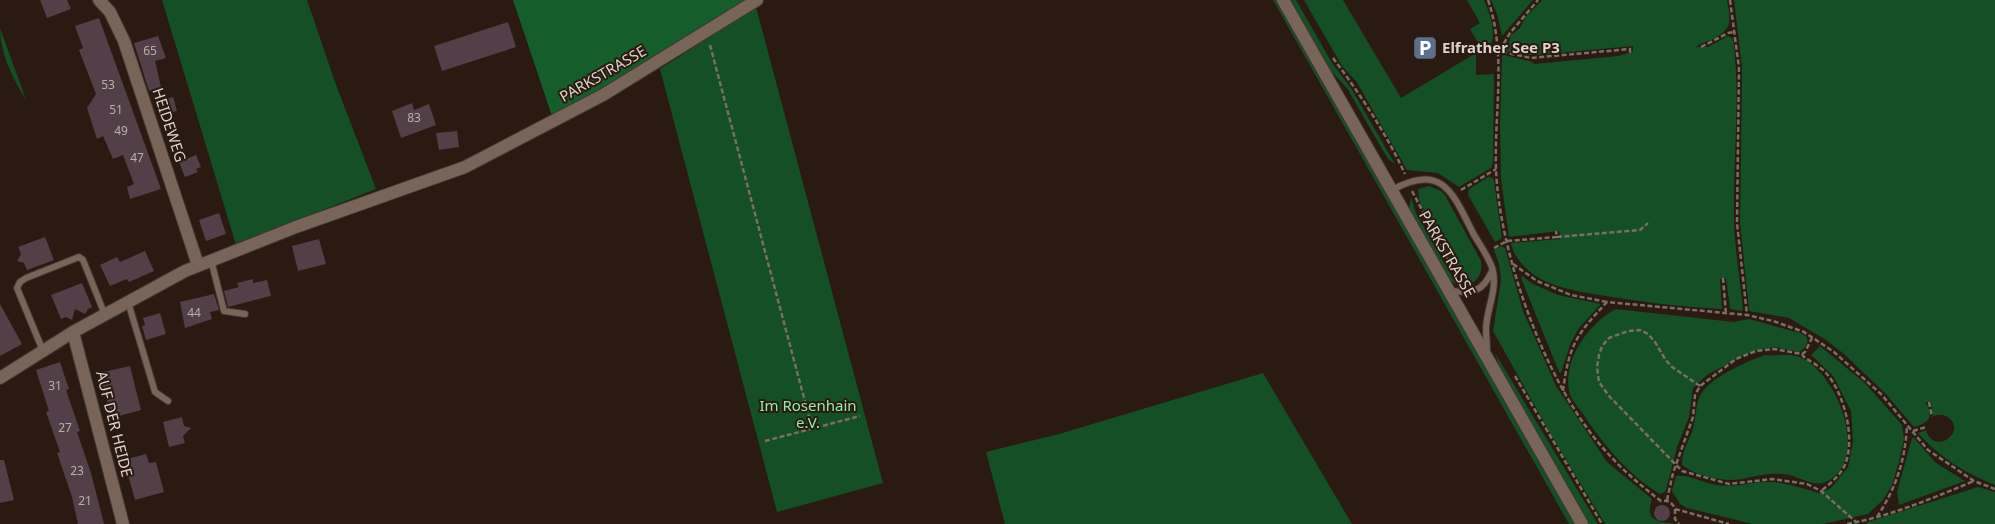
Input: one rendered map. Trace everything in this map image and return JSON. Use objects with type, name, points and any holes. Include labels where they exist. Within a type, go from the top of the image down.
[{"type":"street","name":"HEIDEWEG","points":[[99,0],[110,12],[124,41],[205,263]]},
{"type":"street","name":"PARKSTRASSE","points":[[205,263],[296,226],[460,168],[603,95],[757,0]]},
{"type":"street","name":"PARKSTRASSE","points":[[1283,0],[1582,524]]},
{"type":"street","points":[[0,378],[73,332],[205,263]]},
{"type":"street","name":"AUF DER HEIDE","points":[[73,332],[122,524]]},
{"type":"lane","points":[[1392,190],[1408,182],[1426,180],[1442,184],[1453,195],[1492,269],[1494,287],[1486,327],[1487,357]]},
{"type":"lane","points":[[43,351],[17,288],[20,282],[26,278],[79,257],[83,260],[105,315]]},
{"type":"lane","points":[[205,263],[224,312],[245,314]]},
{"type":"lane","points":[[1449,290],[1466,292],[1477,290],[1486,283],[1492,269]]},
{"type":"lane","points":[[128,302],[155,392],[168,401]]},
{"type":"path","points":[[1488,0],[1495,20],[1499,51],[1496,169],[1507,240],[1529,317],[1563,392],[1596,440],[1614,461],[1661,501],[1667,500],[1673,503],[1675,519],[1679,524]]},
{"type":"path","points":[[1499,51],[1510,33],[1538,0]]},
{"type":"path","points":[[1730,0],[1739,68],[1737,223],[1747,315]]},
{"type":"path","points":[[1701,47],[1735,32]]},
{"type":"path","points":[[705,33],[708,38],[812,428]]},
{"type":"path","points":[[1473,46],[1531,58],[1630,49],[1630,53]]},
{"type":"path","points":[[1332,56],[1354,85],[1398,160],[1453,268]]},
{"type":"path","points":[[1453,195],[1496,169]]},
{"type":"path","points":[[1484,253],[1507,240],[1640,230],[1648,223]]},
{"type":"path","points":[[1556,231],[1557,237]]},
{"type":"path","points":[[1513,264],[1537,280],[1572,295],[1607,302],[1747,315],[1773,320],[1804,332],[1834,352],[1882,395],[1928,450],[1974,481],[1995,489]]},
{"type":"path","points":[[1723,278],[1726,314]]},
{"type":"path","points":[[1563,392],[1567,362],[1577,337],[1607,302]]},
{"type":"path","points":[[1700,386],[1672,367],[1655,342],[1648,334],[1640,330],[1618,334],[1609,338],[1602,346],[1597,367],[1600,382],[1609,396],[1682,471],[1729,484],[1772,479],[1807,484],[1821,491],[1856,522]]},
{"type":"path","points":[[1802,354],[1812,338]]},
{"type":"path","points":[[1667,500],[1676,464],[1693,417],[1696,395],[1700,386],[1736,359],[1756,351],[1774,350],[1802,354],[1826,373],[1838,391],[1849,428],[1847,461],[1840,473],[1821,491]]},
{"type":"path","points":[[1512,371],[1602,524]]},
{"type":"path","points":[[1929,402],[1932,417]]},
{"type":"path","points":[[765,441],[860,416]]},
{"type":"path","points":[[1877,516],[1893,491],[1902,466],[1908,425]]},
{"type":"path","points":[[1913,431],[1926,427]]},
{"type":"path","points":[[1847,524],[1862,523],[1974,481]]},
{"type":"path","points":[[1675,509],[1728,524]]},
{"type":"green space","points":[[162,0],[307,0],[335,82],[376,189],[236,245]]},
{"type":"green space","points":[[513,0],[745,0],[605,89],[552,116]]},
{"type":"green space","points":[[1273,0],[1278,0],[1576,524],[1569,524]]},
{"type":"green space","points":[[1289,0],[1296,0],[1332,63],[1351,88],[1395,164],[1389,160],[1382,149],[1347,88],[1330,70]]},
{"type":"green space","points":[[1304,0],[1343,0],[1401,98],[1476,53],[1476,75],[1494,74],[1493,162],[1491,168],[1459,187],[1438,173],[1407,170],[1356,81],[1342,66]]},
{"type":"green space","points":[[1467,0],[1484,0],[1492,26],[1492,43],[1478,43],[1470,29],[1480,23]]},
{"type":"green space","points":[[1491,0],[1533,0],[1502,36],[1497,14]]},
{"type":"green space","points":[[1542,0],[1727,0],[1729,24],[1727,28],[1718,36],[1696,47],[1708,47],[1728,36],[1733,39],[1737,105],[1734,226],[1742,311],[1730,309],[1726,278],[1720,279],[1722,309],[1690,307],[1625,299],[1565,288],[1539,278],[1525,268],[1518,258],[1511,243],[1560,239],[1559,231],[1509,237],[1501,179],[1502,56],[1533,62],[1534,64],[1618,56],[1633,52],[1633,46],[1537,55],[1521,55],[1506,51],[1511,35],[1520,28],[1525,18]]},
{"type":"green space","points":[[1734,0],[1995,0],[1995,485],[1974,476],[1954,464],[1935,450],[1918,433],[1926,430],[1930,438],[1941,442],[1947,439],[1954,430],[1949,418],[1941,415],[1933,416],[1931,402],[1925,402],[1930,411],[1927,421],[1914,427],[1885,393],[1844,354],[1826,340],[1789,318],[1749,311],[1740,222],[1742,68]]},
{"type":"green space","name":"Im Rosenhain e.V.","points":[[756,7],[883,483],[777,512],[660,69]]},
{"type":"green space","points":[[0,28],[26,100],[5,56]]},
{"type":"green space","points":[[1488,177],[1493,178],[1494,181],[1502,238],[1495,242],[1468,195],[1469,189]]},
{"type":"green space","points":[[1429,186],[1441,191],[1445,195],[1481,261],[1479,276],[1474,282],[1466,286],[1421,205],[1418,189]]},
{"type":"green space","points":[[1411,197],[1416,213],[1457,285],[1448,279],[1409,210]]},
{"type":"green space","points":[[1501,246],[1505,248],[1523,311],[1556,386],[1607,462],[1652,499],[1650,512],[1652,516],[1659,521],[1675,524],[1605,524],[1550,433],[1493,331],[1501,280],[1499,264],[1494,250]]},
{"type":"green space","points":[[1522,276],[1533,284],[1558,295],[1601,304],[1579,328],[1571,342],[1561,373],[1521,278]]},
{"type":"green space","points":[[1616,309],[1734,322],[1749,319],[1800,333],[1806,336],[1807,343],[1799,352],[1775,347],[1761,349],[1744,355],[1707,375],[1693,388],[1689,417],[1677,447],[1666,490],[1660,494],[1637,478],[1617,458],[1575,403],[1569,391],[1570,367],[1580,343],[1596,323]]},
{"type":"green space","points":[[1820,346],[1865,383],[1902,425],[1904,439],[1899,462],[1892,485],[1883,500],[1868,514],[1823,524],[1753,524],[1687,508],[1680,504],[1672,491],[1676,476],[1686,476],[1724,486],[1771,482],[1819,493],[1831,488],[1848,467],[1853,442],[1851,411],[1833,376],[1811,355]]},
{"type":"green space","points":[[1495,353],[1598,524],[1589,524],[1503,377]]},
{"type":"green space","points":[[1765,355],[1795,356],[1813,365],[1836,396],[1844,415],[1847,454],[1841,470],[1828,481],[1813,483],[1789,475],[1779,474],[1726,480],[1699,474],[1682,465],[1684,452],[1693,428],[1699,398],[1703,391],[1718,377]]},
{"type":"green space","points":[[1263,373],[1352,524],[1005,524],[986,452],[1059,434]]},
{"type":"green space","points":[[1912,438],[1936,463],[1965,481],[1899,505],[1897,492]]},
{"type":"green space","points":[[1978,487],[1995,492],[1995,524],[1867,524],[1868,522]]},
{"type":"building","points":[[40,0],[67,0],[71,9],[47,18]]},
{"type":"building","points":[[99,18],[161,189],[130,199],[127,187],[134,184],[123,155],[113,159],[103,136],[97,139],[87,108],[96,94],[79,50],[83,48],[75,26]]},
{"type":"building","points":[[508,22],[516,47],[442,71],[434,46]]},
{"type":"building","points":[[158,36],[166,58],[155,61],[161,87],[149,91],[134,43]]},
{"type":"building","points":[[173,97],[177,111],[161,115],[157,101]]},
{"type":"building","points":[[412,103],[414,110],[429,104],[436,125],[401,138],[392,111]]},
{"type":"building","points":[[457,131],[459,147],[439,150],[436,133]]},
{"type":"building","points":[[196,155],[201,167],[196,169],[198,172],[185,177],[179,162]]},
{"type":"building","points":[[219,213],[226,234],[206,241],[199,220]]},
{"type":"building","points":[[45,237],[54,260],[27,270],[24,263],[17,261],[21,254],[18,247]]},
{"type":"building","points":[[319,239],[326,264],[298,271],[292,246]]},
{"type":"building","points":[[145,251],[154,271],[129,282],[127,279],[110,286],[100,265],[117,257],[120,262]]},
{"type":"building","points":[[253,279],[253,283],[267,280],[271,296],[228,307],[224,291],[239,287],[237,283]]},
{"type":"building","points":[[82,283],[92,307],[85,314],[75,309],[72,320],[66,317],[61,319],[51,295]]},
{"type":"building","points":[[214,294],[219,310],[210,312],[212,319],[185,328],[180,302]]},
{"type":"building","points":[[0,304],[22,344],[0,356]]},
{"type":"building","points":[[160,313],[166,334],[146,340],[142,326],[145,325],[143,318]]},
{"type":"building","points":[[60,362],[69,389],[66,390],[80,431],[77,432],[91,473],[104,524],[78,524],[72,497],[57,453],[60,452],[46,412],[49,411],[36,370]]},
{"type":"building","points":[[130,366],[141,410],[112,418],[99,373]]},
{"type":"building","points":[[182,417],[184,426],[191,428],[183,436],[185,443],[169,447],[163,422]]},
{"type":"building","points":[[146,454],[149,463],[156,462],[164,492],[135,500],[124,460]]},
{"type":"building","points":[[0,460],[4,460],[14,500],[0,503]]},
{"type":"building","points":[[1659,505],[1665,505],[1670,510],[1668,519],[1659,521],[1654,516],[1654,510]]},
{"type":"place","name":"Elfrather See P3","points":[[1425,48]]}]
